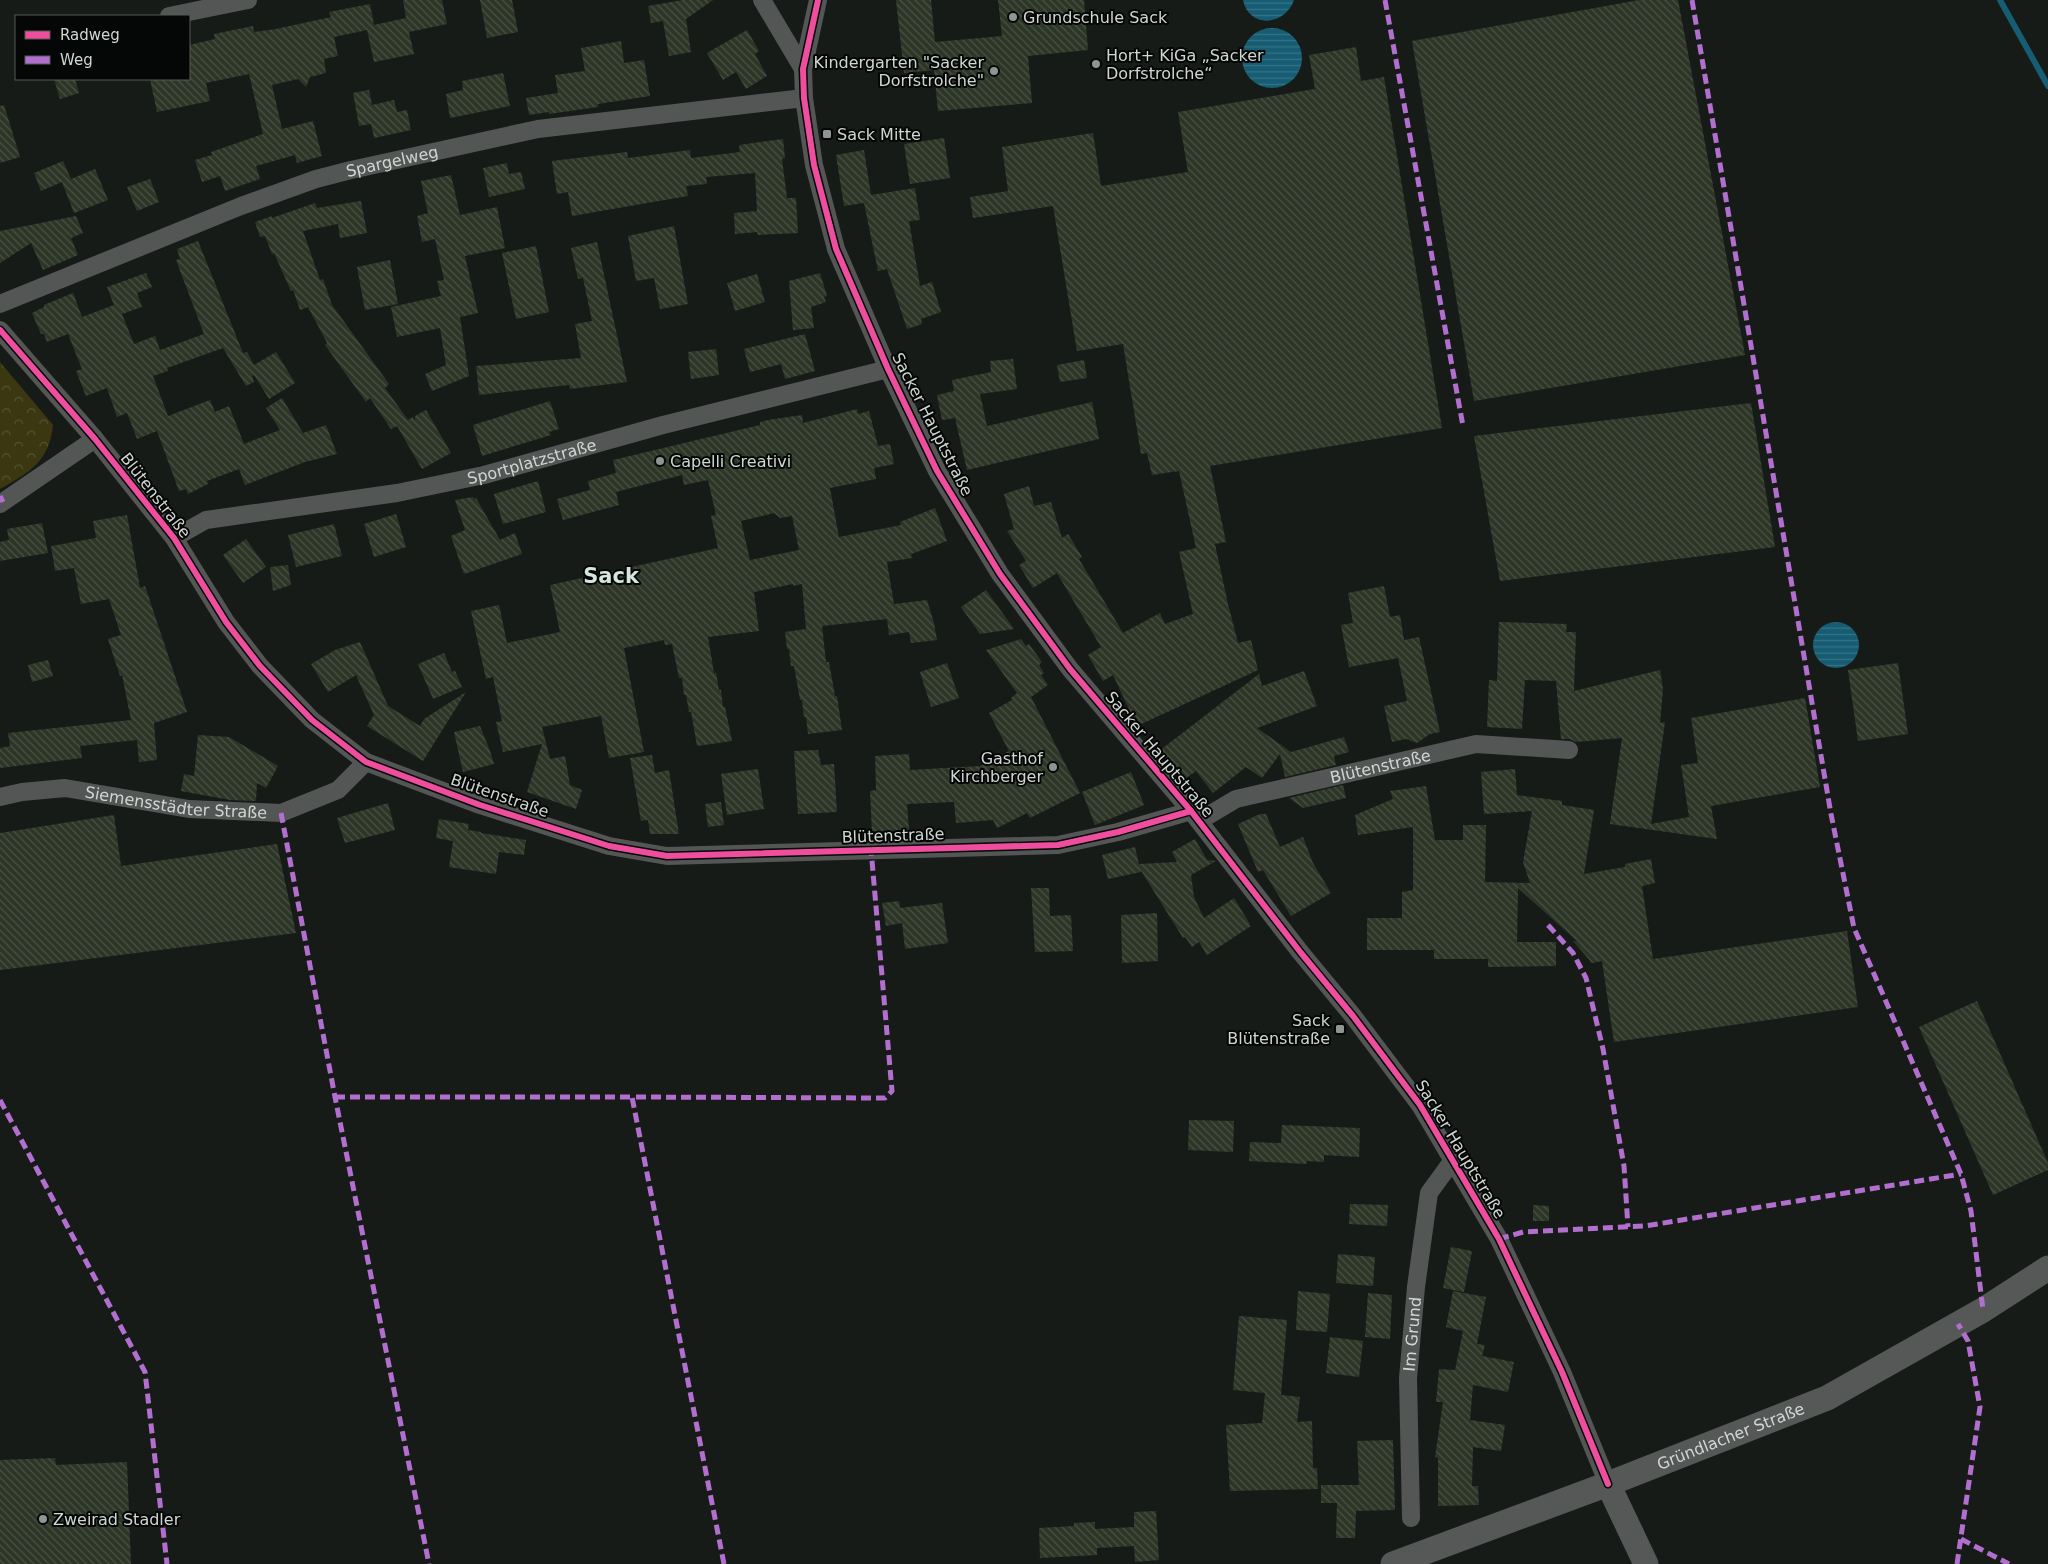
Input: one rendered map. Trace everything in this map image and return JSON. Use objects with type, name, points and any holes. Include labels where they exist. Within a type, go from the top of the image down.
[{"type":"main road","name":"Gründlacher Straße","points":[[1407,1562],[1827,1398],[1983,1310],[2048,1268]]},
{"type":"main road","points":[[1608,1484],[1646,1564]]},
{"type":"street","points":[[174,15],[248,0]]},
{"type":"street","points":[[762,0],[803,69]]},
{"type":"street","name":"Sacker Hauptstraße","points":[[818,0],[803,69],[804,98],[814,165],[836,249],[888,369],[937,470],[1000,574],[1070,669],[1195,816],[1295,946],[1407,1085],[1499,1239],[1562,1372],[1608,1484]]},
{"type":"street","name":"Spargelweg","points":[[0,304],[241,206],[333,174],[538,129],[804,98]]},
{"type":"street","name":"Blütenstraße","points":[[0,330],[95,439],[174,538],[226,622],[260,666],[312,720],[366,762],[480,804],[609,846],[667,856],[1058,845],[1195,816],[1236,800],[1476,744],[1568,750]]},
{"type":"street","name":"Sportplatzstraße","points":[[174,538],[206,520],[397,493],[484,475],[663,425],[888,369]]},
{"type":"street","points":[[0,504],[95,439]]},
{"type":"street","name":"Siemensstädter Straße","points":[[0,797],[22,792],[65,788],[189,809],[281,813],[338,790],[366,762]]},
{"type":"street","name":"Im Grund","points":[[1412,1518],[1408,1378],[1416,1287],[1429,1193],[1453,1160]]},
{"type":"green space","points":[[0,362],[53,425],[51,438],[42,457],[29,471],[0,489]]},
{"type":"water","points":[[1243,0],[1294,0],[1283,15],[1267,21],[1259,20],[1252,16]]},
{"type":"water","points":[[1272,28],[1289,33],[1297,41],[1302,58],[1297,75],[1289,83],[1272,88],[1255,83],[1247,75],[1242,58],[1247,41],[1255,33]]},
{"type":"water","points":[[1836,622],[1849,626],[1855,632],[1859,645],[1855,658],[1849,664],[1836,668],[1823,664],[1817,658],[1813,645],[1817,632],[1823,626]]},
{"type":"building","points":[[403,0],[442,0],[447,24],[409,32],[414,54],[374,62],[367,30],[334,37],[338,56],[324,59],[326,73],[310,77],[306,87],[298,79],[272,85],[282,129],[313,121],[322,156],[297,163],[295,155],[256,166],[260,179],[225,191],[220,176],[202,182],[195,160],[212,155],[211,152],[263,134],[249,74],[206,83],[210,101],[157,112],[150,80],[190,80],[190,45],[215,39],[214,34],[253,26],[254,32],[276,29],[331,17],[329,12],[370,4],[374,25],[406,18]]},
{"type":"building","points":[[480,0],[512,0],[518,32],[487,38]]},
{"type":"building","points":[[683,0],[713,0],[686,19],[691,52],[669,56],[663,21],[651,23],[648,6]]},
{"type":"building","points":[[896,0],[931,0],[935,42],[1002,36],[998,0],[1084,0],[1088,50],[1028,56],[1032,103],[938,111],[934,70],[904,73]]},
{"type":"building","points":[[1639,0],[1678,0],[1745,355],[1474,401],[1412,41]]},
{"type":"building","points":[[747,30],[759,51],[755,54],[767,76],[746,89],[736,72],[723,80],[707,53]]},
{"type":"building","points":[[621,41],[624,63],[644,60],[650,96],[598,104],[598,107],[529,115],[526,98],[558,93],[555,75],[585,71],[581,48]]},
{"type":"building","points":[[1356,47],[1361,81],[1384,77],[1442,428],[1210,466],[1226,542],[1215,544],[1228,604],[1238,643],[1251,640],[1258,670],[1137,726],[1113,675],[1103,681],[1088,655],[1101,647],[1057,573],[1033,588],[1019,565],[1026,561],[1007,531],[1014,529],[1004,494],[1029,486],[1034,506],[1051,502],[1062,538],[1068,534],[1082,557],[1079,559],[1123,633],[1160,613],[1165,624],[1193,614],[1179,552],[1196,548],[1179,471],[1152,475],[1147,453],[1141,454],[1123,344],[1077,351],[1053,206],[973,218],[970,197],[1008,191],[1002,147],[1093,133],[1101,186],[1188,172],[1178,112],[1315,89],[1309,55]]},
{"type":"building","points":[[503,73],[510,106],[450,118],[446,94],[463,90],[462,81]]},
{"type":"building","points":[[54,80],[75,80],[79,93],[60,99]]},
{"type":"building","points":[[369,90],[372,105],[394,100],[397,112],[407,110],[411,130],[374,138],[371,124],[359,126],[353,93]]},
{"type":"building","points":[[4,105],[20,157],[0,163],[0,106]]},
{"type":"building","points":[[944,138],[950,178],[910,184],[904,144]]},
{"type":"building","points":[[783,139],[785,158],[782,159],[787,198],[796,198],[798,233],[758,235],[757,232],[735,234],[734,213],[757,211],[755,173],[706,177],[707,184],[686,186],[688,196],[572,216],[568,192],[557,194],[552,161],[627,152],[628,158],[690,150],[691,158],[740,152],[739,145]]},
{"type":"building","points":[[864,150],[871,195],[915,188],[920,220],[909,221],[920,286],[932,282],[941,312],[921,319],[922,324],[907,329],[887,269],[878,271],[864,203],[844,206],[836,155]]},
{"type":"building","points":[[63,161],[71,179],[95,169],[108,200],[74,213],[62,182],[41,191],[34,173]]},
{"type":"building","points":[[507,163],[509,174],[521,172],[525,189],[489,197],[483,168]]},
{"type":"building","points":[[451,175],[460,215],[497,207],[505,248],[465,256],[478,313],[460,317],[469,376],[432,391],[425,374],[446,365],[440,328],[397,337],[391,307],[441,296],[437,281],[444,280],[435,239],[422,242],[417,216],[428,213],[421,181]]},
{"type":"building","points":[[150,179],[159,202],[137,211],[127,187]]},
{"type":"building","points":[[361,201],[367,233],[340,238],[338,224],[303,231],[320,280],[323,279],[332,305],[389,384],[385,388],[408,420],[413,417],[415,421],[415,416],[426,410],[451,453],[422,469],[397,426],[391,429],[370,398],[366,402],[325,345],[327,343],[308,307],[300,310],[293,290],[291,291],[265,236],[260,237],[255,222],[315,203],[317,208]]},
{"type":"building","points":[[76,216],[83,233],[71,238],[78,255],[43,270],[31,243],[0,263],[0,231]]},
{"type":"building","points":[[674,226],[688,304],[660,309],[654,278],[636,281],[628,236]]},
{"type":"building","points":[[198,241],[243,353],[247,352],[254,365],[276,352],[295,383],[269,399],[254,375],[252,376],[254,382],[246,386],[223,348],[167,368],[168,371],[153,376],[168,416],[210,400],[215,412],[229,406],[244,444],[280,430],[266,408],[282,398],[303,433],[326,425],[337,454],[305,462],[245,485],[239,469],[207,481],[208,484],[188,494],[186,489],[179,491],[157,431],[137,439],[127,413],[117,417],[107,388],[86,396],[76,371],[82,369],[68,334],[47,342],[44,334],[41,334],[32,313],[44,307],[44,305],[73,293],[82,317],[114,305],[107,287],[146,273],[152,287],[137,293],[142,307],[122,314],[134,344],[155,336],[160,350],[204,334],[176,260],[180,259],[177,249]]},
{"type":"building","points":[[597,242],[627,382],[570,389],[569,385],[479,395],[476,366],[581,358],[575,324],[592,321],[583,278],[578,279],[571,248]]},
{"type":"building","points":[[536,246],[549,312],[516,319],[502,253]]},
{"type":"building","points":[[390,260],[398,304],[365,310],[357,267]]},
{"type":"building","points":[[820,273],[827,296],[824,297],[826,302],[811,307],[814,328],[793,330],[789,281]]},
{"type":"building","points":[[757,274],[765,302],[735,311],[727,283]]},
{"type":"building","points":[[805,334],[815,371],[785,379],[781,364],[750,372],[744,349]]},
{"type":"building","points":[[716,349],[719,375],[691,379],[688,352]]},
{"type":"building","points":[[1013,359],[1017,389],[980,394],[987,426],[1092,402],[1099,439],[967,470],[955,418],[942,420],[937,395],[954,391],[952,380],[991,372],[990,361]]},
{"type":"building","points":[[1084,360],[1087,378],[1060,382],[1057,365]]},
{"type":"building","points":[[550,401],[559,429],[549,432],[551,435],[482,456],[473,425]]},
{"type":"building","points":[[1751,403],[1775,547],[1500,581],[1474,436]]},
{"type":"building","points":[[857,409],[858,414],[869,411],[878,446],[890,444],[894,464],[874,468],[876,479],[830,488],[839,537],[901,525],[900,522],[935,508],[947,541],[911,554],[912,558],[887,562],[894,604],[927,600],[937,640],[911,643],[909,632],[889,635],[887,619],[822,626],[826,662],[829,662],[835,696],[837,696],[842,730],[808,734],[794,666],[791,666],[789,649],[787,649],[785,632],[806,629],[802,584],[754,592],[759,631],[708,637],[714,673],[716,673],[719,690],[721,690],[723,707],[725,707],[732,741],[697,746],[691,712],[689,712],[686,695],[684,695],[682,678],[679,678],[672,644],[665,645],[664,640],[624,648],[644,752],[609,758],[601,716],[542,727],[550,759],[565,756],[570,785],[582,790],[576,809],[527,792],[542,744],[503,752],[496,722],[502,721],[493,677],[486,679],[471,611],[499,605],[507,643],[560,632],[550,585],[718,548],[711,516],[716,515],[708,480],[684,485],[682,475],[616,492],[619,505],[563,520],[557,499],[590,490],[588,481],[616,473],[613,460],[760,425],[760,422],[768,420],[802,415],[803,423]],"holes":[[[774,513],[780,518],[792,516],[799,550],[750,560],[741,521]]]},
{"type":"building","points":[[538,481],[546,512],[503,524],[494,494]]},
{"type":"building","points":[[473,497],[474,499],[476,498],[500,540],[515,533],[522,554],[464,574],[451,536],[465,530],[455,500]]},
{"type":"building","points":[[396,514],[406,547],[374,557],[364,524]]},
{"type":"building","points":[[127,515],[140,588],[145,586],[187,712],[154,723],[157,760],[139,762],[137,740],[80,746],[82,758],[0,768],[0,748],[10,746],[8,733],[131,720],[122,675],[120,676],[108,639],[121,635],[109,599],[81,604],[74,568],[55,571],[51,546],[96,538],[93,521]]},
{"type":"building","points":[[42,523],[48,553],[0,561],[0,542],[9,540],[7,529]]},
{"type":"building","points":[[334,524],[342,556],[296,567],[288,535]]},
{"type":"building","points":[[246,539],[266,567],[243,583],[223,555]]},
{"type":"building","points":[[288,565],[291,585],[273,591],[270,567]]},
{"type":"building","points":[[1384,586],[1390,617],[1400,615],[1404,640],[1419,637],[1440,732],[1430,734],[1417,743],[1406,739],[1392,742],[1384,706],[1407,701],[1398,658],[1349,667],[1341,625],[1353,623],[1348,593]]},
{"type":"building","points":[[986,590],[1014,629],[980,634],[961,607]]},
{"type":"building","points":[[1499,622],[1567,624],[1566,632],[1576,632],[1574,691],[1660,670],[1663,689],[1660,723],[1665,722],[1651,824],[1689,817],[1681,765],[1698,763],[1691,718],[1805,698],[1820,787],[1711,806],[1717,839],[1610,824],[1622,738],[1576,742],[1570,739],[1561,739],[1556,681],[1525,680],[1522,729],[1487,727],[1489,680],[1497,681]]},
{"type":"building","points":[[1021,639],[1026,646],[1029,644],[1042,662],[1039,665],[1044,673],[1041,675],[1048,685],[1031,697],[1080,793],[1030,818],[1027,813],[997,828],[993,820],[956,823],[954,802],[907,804],[909,830],[872,832],[870,791],[876,790],[875,756],[909,754],[910,770],[980,766],[1009,751],[989,713],[1012,700],[1011,698],[1017,693],[986,650]]},
{"type":"building","points":[[360,642],[388,706],[420,726],[424,719],[466,692],[423,761],[367,726],[374,715],[356,675],[328,692],[311,664],[335,650]]},
{"type":"building","points":[[444,653],[452,672],[455,671],[462,687],[433,699],[418,664]]},
{"type":"building","points":[[48,660],[53,676],[32,682],[28,665]]},
{"type":"building","points":[[947,663],[959,698],[931,707],[920,672]]},
{"type":"building","points":[[1898,663],[1908,734],[1858,741],[1848,670]]},
{"type":"building","points":[[1304,671],[1317,706],[1257,728],[1291,752],[1344,737],[1349,752],[1334,756],[1336,765],[1285,777],[1280,754],[1262,778],[1246,767],[1213,793],[1196,771],[1182,781],[1159,751],[1259,674],[1262,686]]},
{"type":"building","points":[[480,726],[494,764],[463,772],[454,732]]},
{"type":"building","points":[[198,735],[229,737],[278,766],[266,788],[257,783],[256,801],[230,800],[181,791],[184,774],[194,776]]},
{"type":"building","points":[[818,750],[821,765],[834,764],[837,812],[798,814],[794,751]]},
{"type":"building","points":[[652,755],[655,773],[669,770],[679,834],[650,834],[648,820],[641,821],[630,758]]},
{"type":"building","points":[[758,769],[764,809],[727,815],[721,774]]},
{"type":"building","points":[[1515,769],[1517,795],[1562,801],[1562,805],[1594,810],[1584,874],[1625,867],[1625,864],[1651,859],[1655,883],[1642,886],[1653,959],[1847,931],[1858,1007],[1614,1042],[1602,961],[1592,963],[1573,941],[1577,941],[1518,888],[1517,942],[1556,942],[1556,966],[1488,967],[1488,959],[1434,959],[1434,950],[1367,950],[1367,918],[1402,918],[1402,892],[1413,890],[1413,827],[1358,835],[1355,815],[1393,799],[1390,791],[1426,786],[1435,840],[1463,840],[1463,825],[1486,825],[1485,882],[1530,883],[1523,862],[1532,811],[1484,814],[1481,772]]},
{"type":"building","points":[[1131,772],[1144,805],[1095,825],[1082,792]]},
{"type":"building","points":[[1343,785],[1346,798],[1303,808],[1289,798]]},
{"type":"building","points":[[721,802],[724,825],[708,827],[705,804]]},
{"type":"building","points":[[388,803],[395,830],[345,843],[337,818]]},
{"type":"building","points":[[1260,814],[1266,814],[1280,847],[1303,837],[1313,863],[1331,893],[1291,916],[1263,870],[1258,872],[1238,824]]},
{"type":"building","points":[[114,815],[121,866],[277,844],[296,933],[0,970],[0,833]]},
{"type":"building","points":[[439,819],[469,824],[468,830],[526,840],[524,855],[499,852],[496,874],[449,867],[453,841],[436,838]]},
{"type":"building","points":[[1195,839],[1207,860],[1216,861],[1191,875],[1194,897],[1204,918],[1234,898],[1251,926],[1207,955],[1199,942],[1192,947],[1185,937],[1183,938],[1140,869],[1141,872],[1108,879],[1102,855],[1135,847],[1139,864],[1177,862],[1172,852]]},
{"type":"building","points":[[1031,888],[1049,888],[1050,916],[1071,915],[1073,951],[1035,952]]},
{"type":"building","points":[[899,901],[900,908],[942,903],[948,943],[905,949],[902,923],[886,926],[882,903]]},
{"type":"building","points":[[1157,913],[1158,961],[1122,963],[1121,915]]},
{"type":"building","points":[[1977,1001],[2048,1163],[2048,1170],[1993,1195],[1919,1027]]},
{"type":"building","points":[[1189,1120],[1234,1121],[1233,1152],[1188,1150]]},
{"type":"building","points":[[1282,1125],[1360,1128],[1359,1157],[1324,1155],[1324,1162],[1307,1161],[1306,1164],[1249,1161],[1250,1142],[1281,1143]]},
{"type":"building","points":[[1350,1204],[1388,1205],[1387,1226],[1349,1224]]},
{"type":"building","points":[[1533,1205],[1549,1206],[1549,1221],[1533,1221]]},
{"type":"building","points":[[1451,1247],[1472,1251],[1464,1292],[1443,1288]]},
{"type":"building","points":[[1338,1254],[1375,1257],[1373,1286],[1336,1283]]},
{"type":"building","points":[[1298,1291],[1330,1294],[1327,1332],[1296,1330]]},
{"type":"building","points":[[1453,1291],[1486,1297],[1477,1344],[1485,1345],[1482,1356],[1514,1362],[1508,1392],[1473,1385],[1470,1420],[1505,1425],[1501,1451],[1473,1447],[1472,1486],[1478,1486],[1479,1505],[1438,1506],[1438,1458],[1435,1457],[1443,1402],[1436,1402],[1439,1369],[1455,1370],[1463,1331],[1446,1327]]},
{"type":"building","points":[[1368,1293],[1392,1295],[1390,1339],[1365,1337]]},
{"type":"building","points":[[1239,1316],[1287,1320],[1281,1395],[1300,1397],[1297,1422],[1312,1421],[1313,1468],[1317,1468],[1318,1489],[1230,1491],[1226,1425],[1262,1423],[1265,1393],[1233,1390]]},
{"type":"building","points":[[1330,1337],[1363,1341],[1359,1377],[1326,1373]]},
{"type":"building","points":[[1393,1440],[1395,1510],[1356,1511],[1355,1538],[1336,1538],[1337,1503],[1321,1503],[1321,1485],[1359,1485],[1357,1441]]},
{"type":"building","name":"Zweirad Stadler","points":[[55,1458],[56,1465],[127,1462],[131,1564],[0,1564],[0,1460]]},
{"type":"building","points":[[1156,1511],[1159,1560],[1135,1562],[1134,1546],[1097,1548],[1097,1555],[1040,1558],[1039,1528],[1074,1526],[1074,1523],[1095,1522],[1095,1529],[1134,1527],[1134,1512]]},
{"type":"waterway","points":[[2000,0],[2048,86]]},
{"type":"marked path","points":[[1385,0],[1463,426]]},
{"type":"marked path","points":[[1692,0],[1831,814],[1854,928],[1961,1174],[1971,1211],[1983,1310]]},
{"type":"marked path","points":[[0,496],[3,502]]},
{"type":"marked path","points":[[281,813],[335,1097],[429,1564]]},
{"type":"marked path","points":[[724,1564],[632,1097],[885,1098],[892,1091],[871,849]]},
{"type":"marked path","points":[[1548,925],[1573,953],[1586,978],[1603,1049],[1624,1166],[1628,1227]]},
{"type":"marked path","points":[[335,1097],[632,1097]]},
{"type":"marked path","points":[[0,1100],[145,1372],[167,1564]]},
{"type":"marked path","points":[[1499,1239],[1523,1232],[1645,1226],[1961,1174]]},
{"type":"marked path","points":[[1957,1564],[1980,1407],[1968,1341],[1958,1324]]},
{"type":"marked path","points":[[1961,1539],[2009,1564]]},
{"type":"cycle path","points":[[818,0],[803,69],[804,98],[814,165],[836,249],[888,369],[937,471],[1000,574],[1070,669],[1191,811],[1301,953],[1353,1016],[1420,1105],[1499,1239],[1562,1372],[1608,1484]]},
{"type":"cycle path","points":[[0,330],[95,439],[174,538],[226,622],[260,666],[312,720],[366,762],[480,805],[609,846],[667,856],[1058,845],[1118,832],[1191,811]]},
{"type":"place","name":"Grundschule Sack","points":[[1013,17]]},
{"type":"place","name":"Hort+ KiGa „Sacker Dorfstrolche“","points":[[1096,64]]},
{"type":"place","name":"Kindergarten \"Sacker Dorfstrolche\"","points":[[994,71]]},
{"type":"place","name":"Sack Mitte","points":[[827,134]]},
{"type":"place","name":"Capelli Creativi","points":[[660,461]]},
{"type":"place","name":"Gasthof Kirchberger","points":[[1053,767]]},
{"type":"place","name":"Sack Blütenstraße","points":[[1340,1029]]},
{"type":"place","name":"Zweirad Stadler","points":[[43,1519]]},
{"type":"district","name":"Sack","points":[[611,576]]}]
